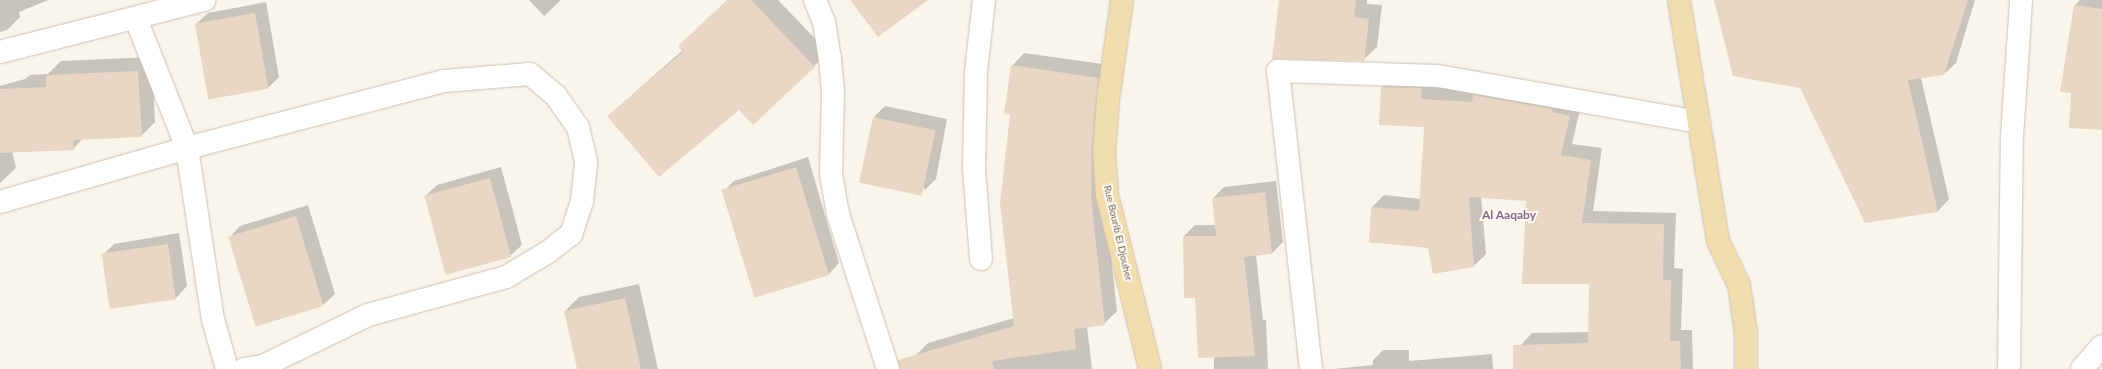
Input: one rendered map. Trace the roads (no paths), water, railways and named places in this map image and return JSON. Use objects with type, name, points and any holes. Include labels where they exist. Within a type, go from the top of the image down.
[{"type":"main road","name":"Rue Bourib El Djouher","points":[[1122,0],[1108,100],[1104,152],[1107,194],[1150,369]]},
{"type":"main road","points":[[1679,0],[1718,241],[1739,285],[1746,333],[1746,369]]},
{"type":"street","points":[[0,52],[136,19],[204,0]]},
{"type":"street","points":[[815,0],[824,22],[830,58],[833,98],[831,174],[838,214],[888,369]]},
{"type":"street","points":[[981,259],[974,169],[976,72],[984,0]]},
{"type":"street","points":[[2009,369],[2012,137],[2021,0]]},
{"type":"street","points":[[136,19],[187,148],[213,319],[226,369]]},
{"type":"street","points":[[1311,369],[1278,71],[1438,76],[1698,122]]},
{"type":"street","points":[[0,202],[187,148],[444,81],[495,75],[530,74],[556,96],[578,126],[586,162],[582,201],[571,234],[548,252],[506,277],[368,314],[260,368]]},
{"type":"street","points":[[2082,369],[2102,346]]},
{"type":"district","name":"Al Aaqaby","points":[[1509,215]]}]
